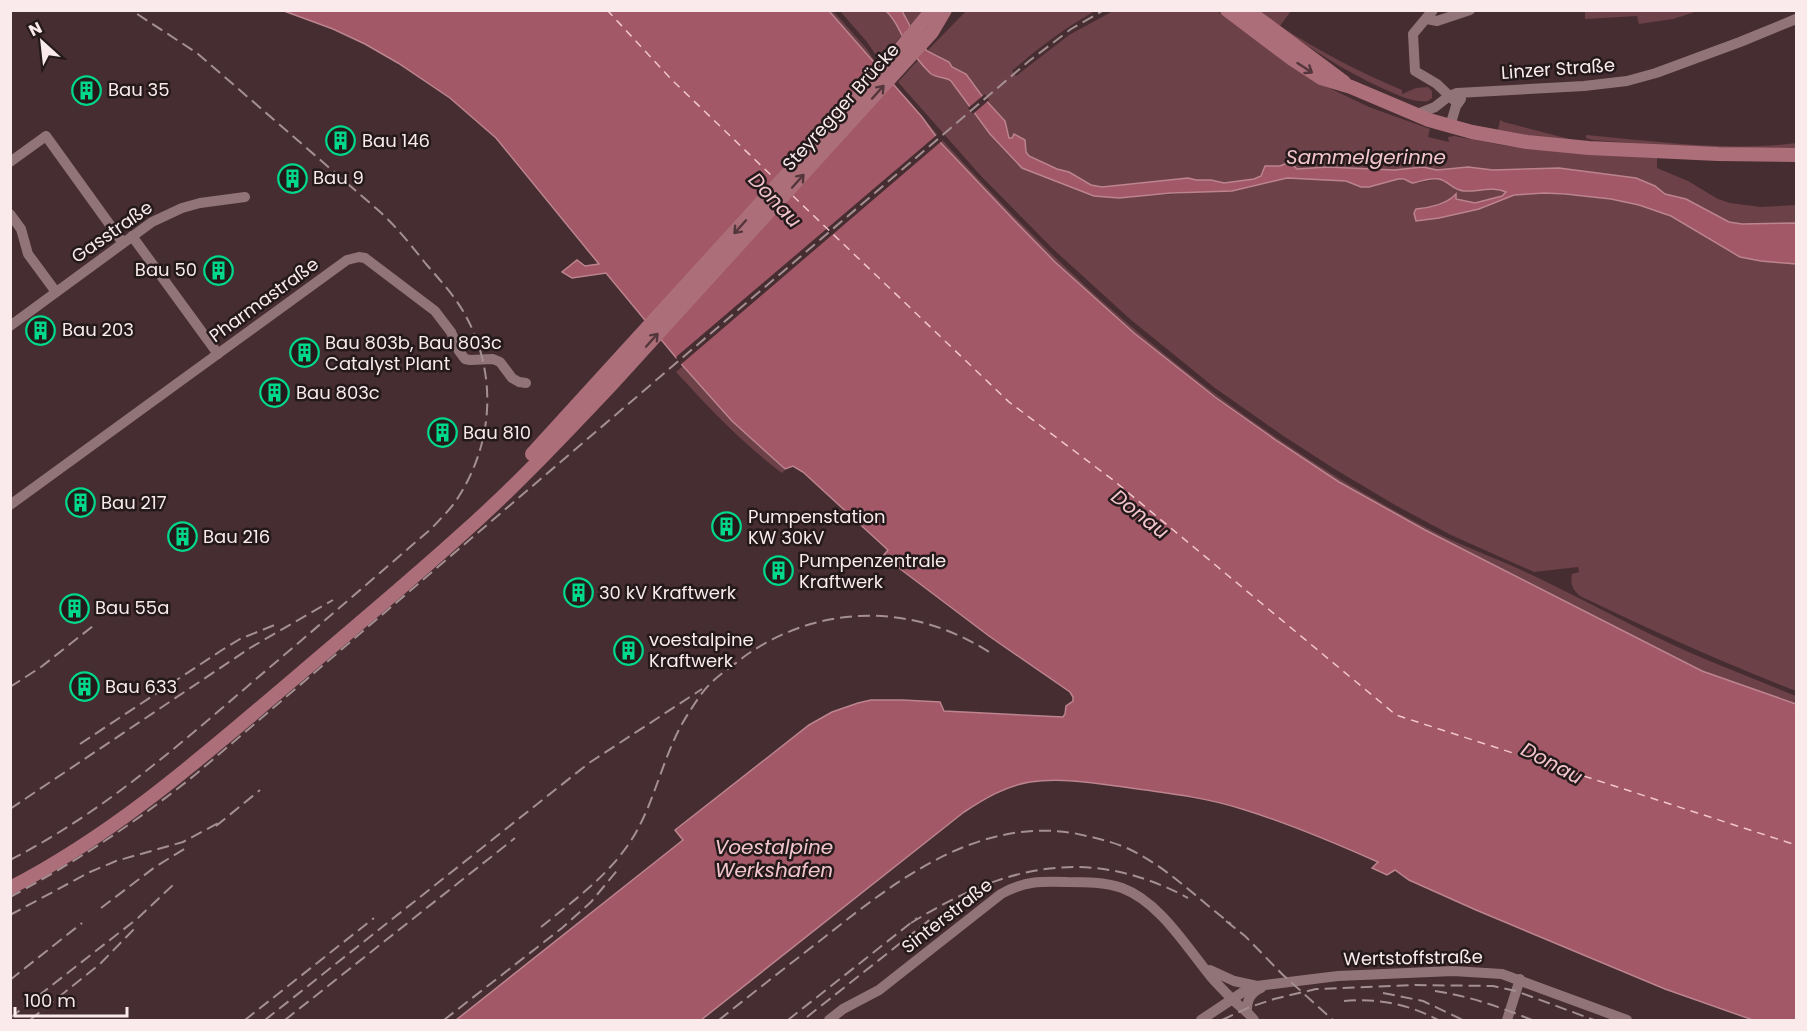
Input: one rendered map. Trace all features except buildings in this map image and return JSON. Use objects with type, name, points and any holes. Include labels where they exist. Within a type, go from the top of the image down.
[{"type":"main road","name":"Steyregger Brücke","points":[[609,379],[892,60],[932,10]]},
{"type":"main road","name":"Steyregger Brücke","points":[[609,379],[932,32],[945,10]]},
{"type":"main road","points":[[932,32],[955,10]]},
{"type":"main road","points":[[1227,10],[1321,78],[1351,87],[1444,125],[1500,138],[1569,146],[1718,154],[1797,154]]},
{"type":"main road","points":[[1247,10],[1351,87]]},
{"type":"main road","points":[[10,878],[74,841],[111,816],[196,751],[471,514],[609,379]]},
{"type":"main road","points":[[10,888],[115,824],[203,757],[462,534],[512,487],[609,379]]},
{"type":"street","points":[[1453,99],[1417,73],[1414,68],[1413,34],[1430,15],[1437,21],[1470,10]]},
{"type":"street","name":"Linzer Straße","points":[[1453,99],[1477,91],[1617,83],[1656,72],[1797,19]]},
{"type":"street","points":[[1415,115],[1453,99]]},
{"type":"street","points":[[1444,125],[1445,103],[1453,99]]},
{"type":"street","points":[[10,162],[46,136],[218,354]]},
{"type":"street","name":"Gasstraße","points":[[10,326],[152,222],[182,208],[220,199],[245,197]]},
{"type":"street","points":[[10,214],[21,229],[28,254],[56,292]]},
{"type":"street","name":"Pharmastraße","points":[[10,505],[347,260],[359,257],[365,258],[435,311],[451,332],[465,359],[493,358],[500,362],[512,378],[526,383]]},
{"type":"street","name":"Sinterstraße","points":[[829,1020],[843,1009],[879,990],[1001,894],[1015,886],[1042,881],[1094,882],[1122,888],[1135,894],[1157,911],[1201,965],[1251,1016]]},
{"type":"street","points":[[1201,965],[1226,978],[1262,985]]},
{"type":"street","name":"Wertstoffstraße","points":[[1201,1020],[1243,992],[1262,985],[1338,975],[1404,972],[1502,974],[1627,1020]]},
{"type":"street","points":[[1507,1020],[1520,979]]},
{"type":"street","points":[[1251,1016],[1250,996],[1262,985]]},
{"type":"shaded area","points":[[1585,10],[1698,11],[1673,19],[1639,24],[1637,16],[1585,19]]},
{"type":"shaded area","points":[[829,11],[833,11],[877,64],[875,65]]},
{"type":"shaded area","points":[[840,11],[886,11],[896,22],[902,35],[880,61]]},
{"type":"shaded area","points":[[902,11],[922,11],[911,25]]},
{"type":"shaded area","points":[[966,11],[1095,11],[1062,31],[1032,54],[1012,71],[1016,76],[1069,35],[1113,11],[1217,11],[1323,85],[1369,107],[1430,129],[1428,137],[1449,142],[1448,137],[1454,136],[1507,146],[1657,157],[1657,168],[1688,181],[1718,199],[1761,207],[1796,205],[1796,223],[1742,224],[1729,222],[1679,197],[1665,194],[1655,186],[1636,178],[1559,168],[1493,170],[1468,167],[1437,170],[1423,167],[1394,170],[1328,167],[1297,169],[1285,165],[1265,167],[1261,176],[1254,179],[1224,183],[1188,178],[1102,187],[1091,185],[1069,172],[1029,156],[1026,152],[1025,140],[1010,139],[1005,121],[966,74],[927,51]]},
{"type":"shaded area","points":[[1260,11],[1291,11],[1280,26],[1275,22]]},
{"type":"shaded area","points":[[1282,28],[1324,52],[1402,90],[1402,94],[1416,88],[1428,87],[1432,91],[1432,98],[1428,101],[1411,100],[1351,72]]},
{"type":"shaded area","points":[[918,60],[941,78],[951,81],[990,134],[1007,152],[1071,187],[1094,196],[1119,198],[1243,189],[1287,178],[1346,181],[1360,187],[1369,187],[1398,179],[1416,183],[1439,179],[1455,189],[1506,192],[1496,198],[1476,203],[1459,200],[1454,195],[1429,208],[1461,212],[1479,209],[1514,195],[1545,193],[1611,199],[1639,205],[1671,216],[1740,257],[1796,264],[1796,691],[1687,646],[1580,596],[1571,581],[1572,574],[1579,572],[1578,567],[1534,572],[1451,535],[1333,468],[1215,388],[1130,319],[1053,249],[981,176],[898,82]]},
{"type":"shaded area","points":[[895,86],[939,137],[1082,282],[1178,365],[1258,425],[1342,480],[1429,529],[1530,574],[1684,650],[1796,696],[1796,704],[1702,671],[1516,577],[1339,482],[1277,441],[1174,366],[1055,262],[940,142]]},
{"type":"shaded area","points":[[1500,120],[1504,122],[1577,141],[1498,130]]},
{"type":"shaded area","points":[[1586,135],[1717,146],[1796,143],[1796,149],[1673,146],[1592,140],[1586,138]]},
{"type":"shaded area","points":[[683,366],[732,421],[785,470],[782,473],[740,438],[688,385],[676,372]]},
{"type":"water","points":[[284,11],[829,11],[922,117],[940,142],[1055,262],[1134,333],[1215,397],[1339,482],[1425,530],[1702,671],[1796,704],[1796,1020],[1753,1020],[1665,989],[1476,910],[1409,880],[1395,870],[1387,875],[1372,868],[1378,862],[1259,814],[1179,795],[1095,783],[1051,780],[1030,782],[1003,790],[964,812],[701,1020],[456,1020],[683,840],[675,830],[809,725],[832,712],[871,700],[903,700],[940,702],[944,711],[1063,717],[1066,706],[1073,701],[1073,697],[1070,692],[989,636],[883,556],[888,550],[803,472],[793,466],[785,469],[732,421],[606,273],[572,278],[562,272],[577,260],[585,266],[599,264],[496,138],[450,98],[365,44],[333,29]]},
{"type":"water","points":[[886,11],[902,11],[927,51],[966,74],[1005,121],[1009,138],[1012,138],[1014,134],[1025,140],[1026,152],[1029,156],[1069,172],[1091,185],[1102,187],[1188,178],[1224,183],[1254,179],[1261,176],[1265,166],[1280,166],[1290,162],[1297,169],[1328,167],[1394,170],[1423,167],[1437,170],[1468,167],[1493,170],[1559,168],[1636,178],[1655,186],[1665,194],[1686,199],[1729,222],[1742,224],[1796,223],[1796,264],[1740,257],[1671,216],[1639,205],[1611,199],[1545,193],[1514,195],[1479,209],[1416,221],[1414,213],[1416,209],[1438,205],[1456,194],[1456,199],[1475,203],[1502,196],[1506,192],[1496,189],[1460,190],[1436,179],[1412,183],[1398,179],[1361,187],[1346,181],[1287,178],[1232,191],[1119,198],[1094,196],[1022,168],[990,134],[951,81],[930,73],[916,57]]},
{"type":"pier","points":[[985,94],[989,100],[973,114],[968,108]]},
{"type":"pier","points":[[938,134],[943,140],[679,366],[675,360],[676,357]]},
{"type":"ferry route","points":[[607,10],[672,80],[774,178]]},
{"type":"ferry route","points":[[793,196],[1009,402],[1113,480],[1396,715],[1796,845]]},
{"type":"railway","points":[[10,860],[76,821],[138,777],[198,729],[432,528],[450,509],[471,474],[480,451],[485,428],[486,380],[482,356],[474,333],[455,299],[403,236],[378,210],[197,53],[131,10]]},
{"type":"railway","points":[[10,897],[59,870],[106,840],[196,774],[1029,61],[1071,29],[1104,10]]},
{"type":"railway","points":[[10,809],[250,648],[333,600]]},
{"type":"railway","points":[[541,927],[589,888],[621,855],[639,827],[672,745],[688,714],[709,685],[745,656],[774,639],[804,626],[835,619],[867,616],[898,618],[929,624],[960,636],[989,652]]},
{"type":"railway","points":[[80,744],[240,639],[277,624]]},
{"type":"railway","points":[[10,687],[41,667],[93,626]]},
{"type":"railway","points":[[265,1020],[589,763],[702,689]]},
{"type":"railway","points":[[216,826],[260,790]]},
{"type":"railway","points":[[10,915],[90,872],[116,861],[183,842],[222,821]]},
{"type":"railway","points":[[719,1020],[853,915],[910,875],[971,844],[1003,835],[1037,831],[1073,833],[1122,846],[1143,856],[1169,874],[1231,924]]},
{"type":"railway","points":[[285,1020],[515,838]]},
{"type":"railway","points":[[101,908],[155,867],[189,846]]},
{"type":"railway","points":[[444,1020],[562,928],[591,902],[620,867]]},
{"type":"railway","points":[[911,923],[979,887],[1013,876],[1046,869],[1081,867],[1115,871],[1151,881],[1188,898]]},
{"type":"railway","points":[[10,1018],[138,918],[173,885]]},
{"type":"railway","points":[[245,1020],[374,918]]},
{"type":"railway","points":[[788,1020],[917,918]]},
{"type":"railway","points":[[807,1017],[932,918]]},
{"type":"railway","points":[[1226,921],[1245,936],[1283,975],[1333,1020]]},
{"type":"railway","points":[[10,980],[82,923]]},
{"type":"railway","points":[[30,1020],[100,964],[137,926]]},
{"type":"railway","points":[[1222,1020],[1274,999],[1316,989],[1415,985],[1493,986],[1516,991],[1594,1020]]},
{"type":"railway","points":[[1435,991],[1484,1002],[1532,1020]]},
{"type":"railway","points":[[1383,993],[1423,1001],[1463,1020]]},
{"type":"railway","points":[[1344,1001],[1369,1000],[1392,1003],[1427,1014],[1438,1020]]},
{"type":"place","name":"Bau 35","points":[[87,90]]},
{"type":"place","name":"Bau 146","points":[[341,141]]},
{"type":"place","name":"Bau 9","points":[[292,178]]},
{"type":"place","name":"Bau 50","points":[[218,270]]},
{"type":"place","name":"Bau 203","points":[[41,330]]},
{"type":"place","name":"Bau 803b, Bau 803c Catalyst Plant","points":[[304,353]]},
{"type":"place","name":"Bau 803c","points":[[275,393]]},
{"type":"place","name":"Bau 810","points":[[442,433]]},
{"type":"place","name":"Bau 217","points":[[80,503]]},
{"type":"place","name":"Pumpenstation KW 30kV","points":[[727,527]]},
{"type":"place","name":"Bau 216","points":[[182,537]]},
{"type":"place","name":"Pumpenzentrale Kraftwerk","points":[[778,571]]},
{"type":"place","name":"30 kV Kraftwerk","points":[[578,593]]},
{"type":"place","name":"Bau 55a","points":[[74,608]]},
{"type":"place","name":"voestalpine Kraftwerk","points":[[628,650]]},
{"type":"place","name":"Bau 633","points":[[84,687]]},
{"type":"water label","name":"Sammelgerinne","points":[[1366,157]]},
{"type":"water label","name":"Donau","points":[[775,200]]},
{"type":"water label","name":"Donau","points":[[1140,514]]},
{"type":"water label","name":"Donau","points":[[1552,763]]},
{"type":"water label","name":"Voestalpine Werkshafen","points":[[774,858]]}]
